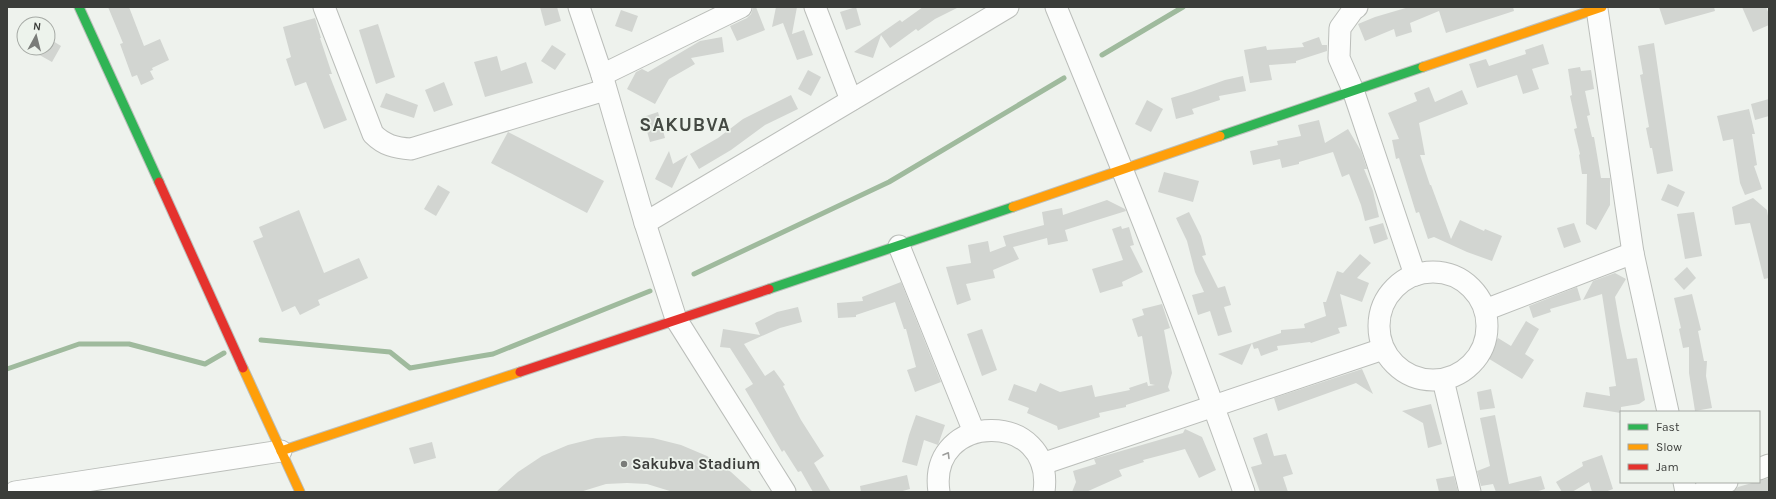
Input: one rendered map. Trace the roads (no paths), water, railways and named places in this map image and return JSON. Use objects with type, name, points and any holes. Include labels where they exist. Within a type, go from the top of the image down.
[{"type":"street","points":[[78,7],[300,492]]},
{"type":"street","points":[[324,7],[372,134],[380,141],[398,148],[411,149],[604,82],[741,7]]},
{"type":"street","points":[[579,7],[604,82],[645,223],[676,319],[785,492]]},
{"type":"street","points":[[815,7],[851,100]]},
{"type":"street","points":[[645,223],[1008,7]]},
{"type":"street","points":[[1056,7],[1123,170],[1214,405],[1244,492]]},
{"type":"street","points":[[1358,7],[1353,10],[1340,28],[1339,58],[1353,90],[1415,275]]},
{"type":"street","points":[[15,492],[281,451],[899,246],[1353,90],[1599,8],[1633,253],[1668,411]]},
{"type":"street","points":[[899,246],[974,432]]},
{"type":"street","points":[[1485,310],[1633,253]]},
{"type":"street","points":[[1432,272],[1449,274],[1464,282],[1477,294],[1485,310],[1487,327],[1484,344],[1476,359],[1464,371],[1443,380],[1417,378],[1403,372],[1391,362],[1383,349],[1378,332],[1379,313],[1386,297],[1399,284],[1415,275],[1432,272]]},
{"type":"street","points":[[1042,464],[1383,349]]},
{"type":"street","points":[[1443,380],[1470,492]]},
{"type":"street","points":[[939,492],[938,482],[940,466],[948,452],[959,440],[974,432],[990,430],[1007,432],[1021,439],[1034,450],[1042,464],[1045,482],[1044,492]]},
{"type":"street","points":[[1702,492],[1724,483]]},
{"type":"waterway","points":[[1102,55],[1183,7]]},
{"type":"waterway","points":[[694,274],[889,182],[1064,78]]},
{"type":"waterway","points":[[261,340],[390,352],[410,368],[493,354],[650,291]]},
{"type":"waterway","points":[[7,369],[79,344],[129,344],[205,364],[224,353]]},
{"type":"place","name":"Sakubva Stadium","points":[[624,464]]},
{"type":"district","name":"SAKUBVA","points":[[685,125]]}]
